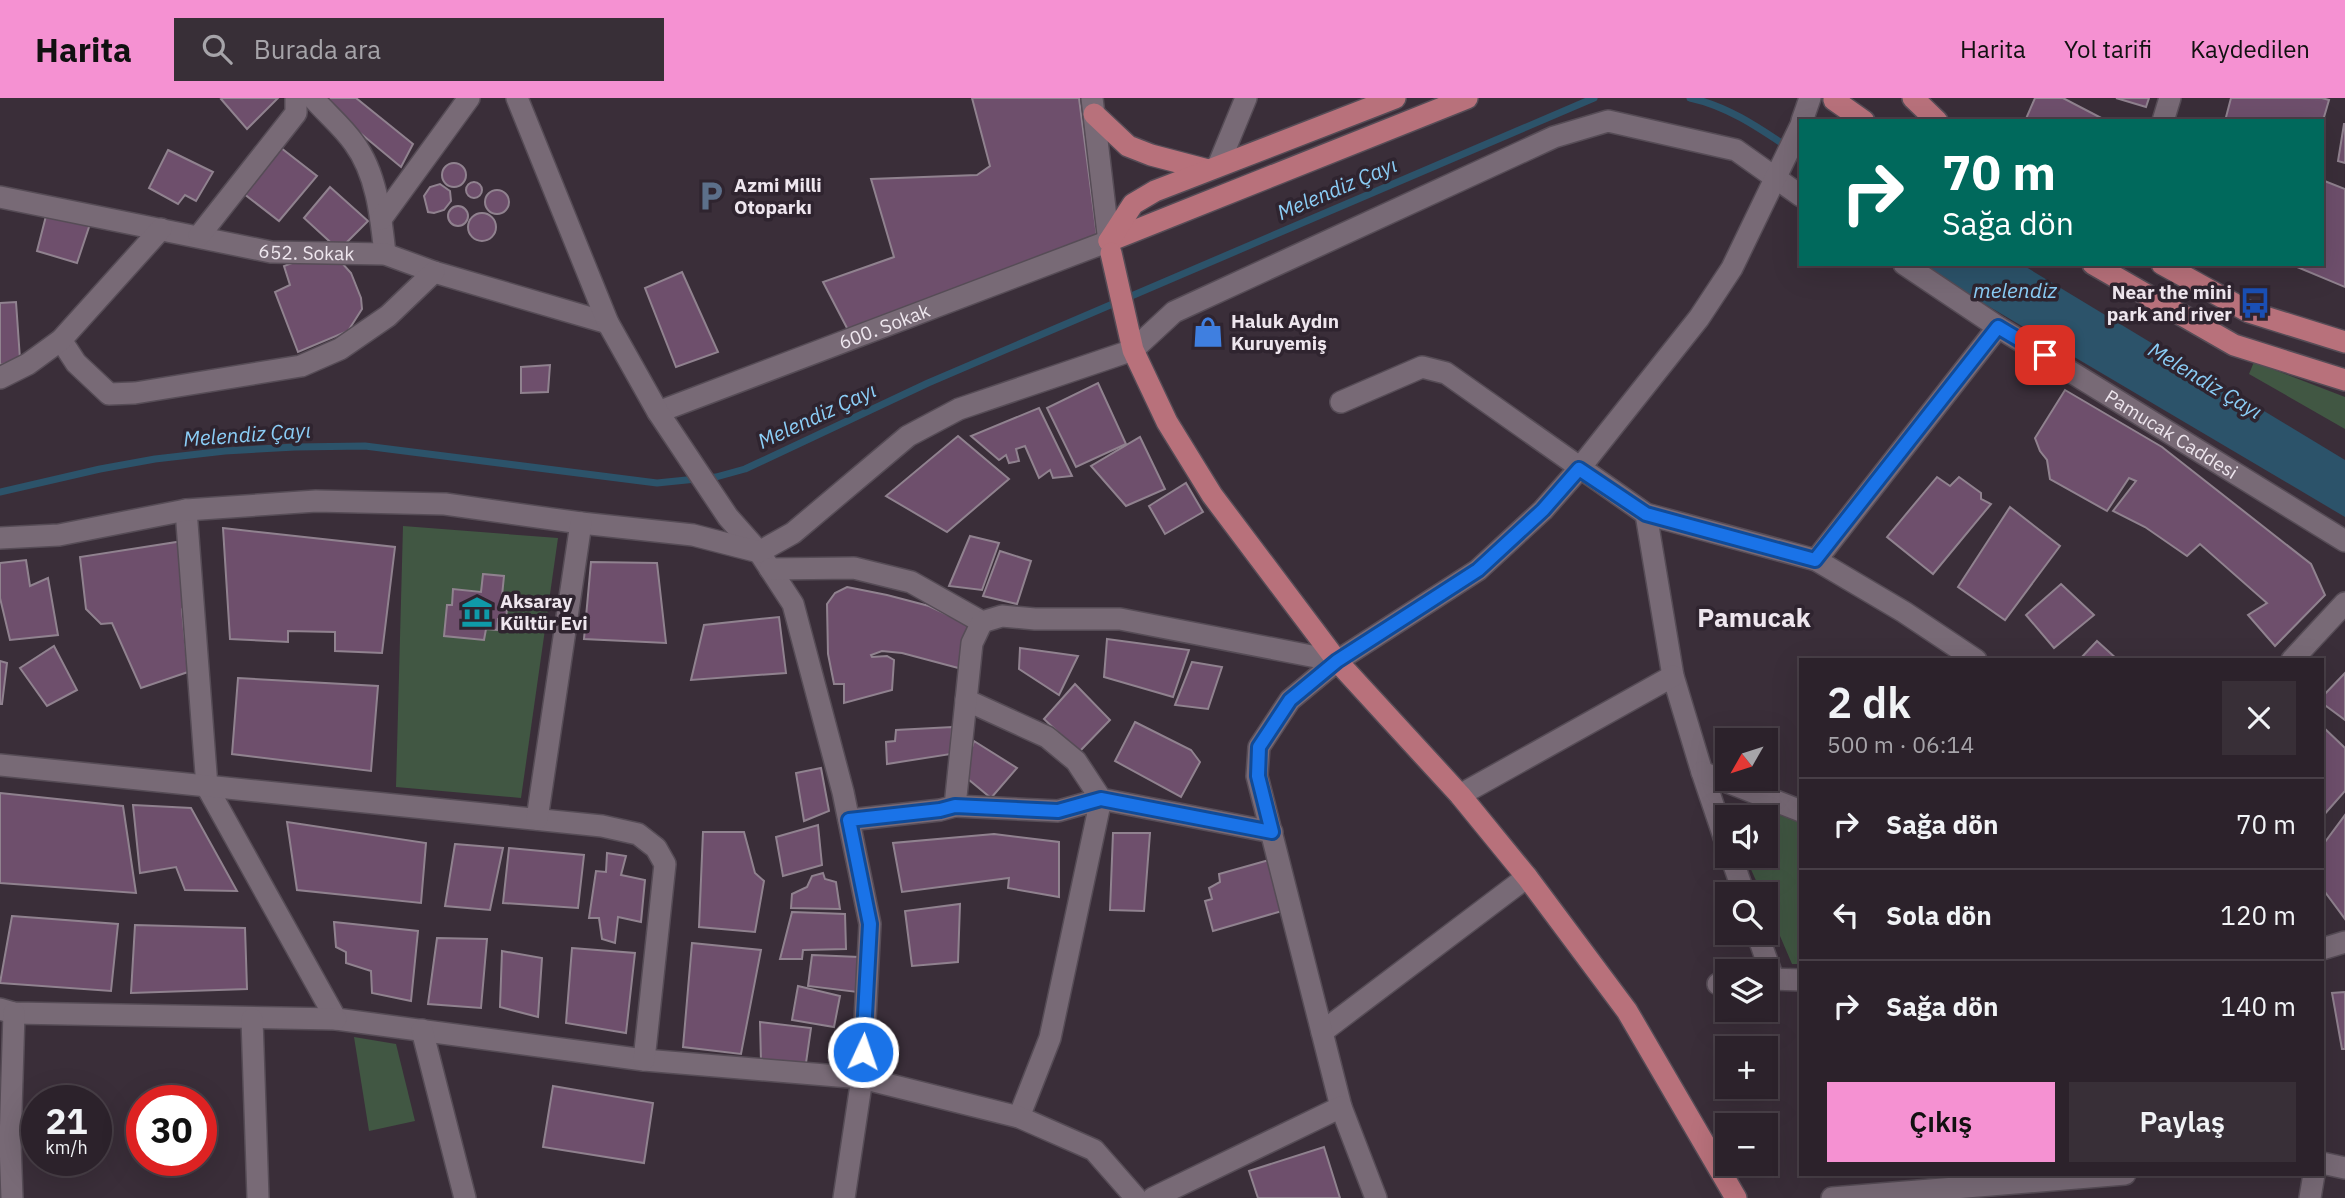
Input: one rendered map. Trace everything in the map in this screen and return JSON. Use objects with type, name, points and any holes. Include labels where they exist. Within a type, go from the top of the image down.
[{"type":"main road","points":[[1395,98],[1155,191],[1133,204],[1110,247],[1133,350],[1167,422],[1212,495],[1337,661],[1460,795],[1527,877],[1627,1011],[1737,1198]]},
{"type":"main road","points":[[1110,247],[1466,98]]},
{"type":"main road","points":[[1913,98],[1935,119]]},
{"type":"main road","points":[[1833,99],[1861,119]]},
{"type":"main road","points":[[1093,106],[1128,146],[1151,155],[1213,168]]},
{"type":"main road","points":[[2096,266],[2234,345],[2345,380]]},
{"type":"main road","points":[[2166,266],[2249,312],[2345,342]]},
{"type":"street","points":[[199,236],[296,113],[296,98]]},
{"type":"street","points":[[313,98],[354,143],[369,170],[381,219],[384,254]]},
{"type":"street","points":[[381,219],[469,98]]},
{"type":"street","points":[[517,98],[608,323],[658,412],[728,517],[764,561],[793,604],[849,820],[870,924],[862,1078],[844,1198]]},
{"type":"street","points":[[1213,168],[1246,98]]},
{"type":"street","points":[[1803,119],[1810,98]]},
{"type":"street","points":[[2164,119],[2171,98]]},
{"type":"street","points":[[1093,106],[1110,247]]},
{"type":"street","points":[[764,561],[793,533],[908,436],[959,408],[1133,350],[1174,312],[1554,136],[1608,121],[1736,150],[1779,171],[1799,194]]},
{"type":"street","points":[[1376,1198],[1340,1107],[1258,776],[1259,747],[1290,700],[1337,661],[1478,570],[1543,510],[1579,469],[1699,318],[1732,268],[1799,129]]},
{"type":"street","name":"652. Sokak","points":[[0,197],[271,252],[384,254],[435,272],[608,323]]},
{"type":"street","points":[[0,378],[61,340],[162,229]]},
{"type":"street","name":"600. Sokak","points":[[658,412],[1110,247]]},
{"type":"street","name":"Pamucak Caddesi","points":[[1907,266],[1998,327],[2345,541]]},
{"type":"street","points":[[61,340],[76,363],[109,394],[135,393],[301,366],[340,349],[388,316],[435,272]]},
{"type":"street","points":[[1815,560],[1998,327]]},
{"type":"street","points":[[1341,401],[1422,367],[1446,373],[1646,514],[1815,560],[1904,611],[1973,658]]},
{"type":"street","points":[[0,538],[60,535],[186,510],[317,501],[445,504],[693,536],[764,561],[855,568],[911,582],[982,622],[1002,616],[1035,619],[1120,619],[1337,661]]},
{"type":"street","points":[[186,510],[207,787],[336,1019]]},
{"type":"street","points":[[1646,514],[1674,676],[1715,810]]},
{"type":"street","points":[[537,819],[581,523]]},
{"type":"street","points":[[2294,658],[2345,603]]},
{"type":"street","points":[[955,806],[972,643],[982,622]]},
{"type":"street","points":[[1460,795],[1674,676]]},
{"type":"street","points":[[966,700],[1047,737],[1076,761],[1101,799],[1050,1038],[1019,1117]]},
{"type":"street","points":[[0,765],[602,826],[638,834],[656,848],[664,863],[644,1060]]},
{"type":"street","points":[[1702,772],[1799,810]]},
{"type":"street","points":[[849,820],[955,806],[1058,811],[1101,799],[1272,832]]},
{"type":"street","points":[[1322,1032],[1527,877]]},
{"type":"street","points":[[2324,948],[2345,942]]},
{"type":"street","points":[[1778,979],[1799,980]]},
{"type":"street","points":[[12,1198],[7,1011],[336,1019],[644,1060],[862,1078],[1019,1117],[1094,1150],[1136,1198]]},
{"type":"street","points":[[252,1019],[258,1198]]},
{"type":"street","points":[[422,1030],[465,1198]]},
{"type":"street","points":[[1153,1198],[1340,1107]]},
{"type":"street","points":[[2324,1163],[2345,1168]]},
{"type":"street","points":[[1832,1198],[2034,1177],[2084,1188],[2119,1176]]},
{"type":"street","points":[[2310,1198],[2314,1176]]},
{"type":"green space","points":[[2254,362],[2345,397],[2345,429],[2249,374]]},
{"type":"green space","points":[[403,526],[558,538],[521,798],[396,787]]},
{"type":"green space","points":[[1778,813],[1799,821],[1799,964],[1792,964],[1778,931],[1778,882],[1757,882],[1750,868],[1778,868]]},
{"type":"green space","points":[[354,1037],[396,1044],[415,1121],[369,1131]]},
{"type":"water","name":"melendiz","points":[[1920,266],[2024,266],[2345,460],[2345,517]]},
{"type":"building","points":[[278,98],[247,129],[221,99]]},
{"type":"building","points":[[318,98],[356,98],[413,144],[401,167]]},
{"type":"building","points":[[972,98],[1079,98],[1097,236],[848,330],[823,282],[894,257],[871,179],[977,175],[990,166]]},
{"type":"building","points":[[2035,98],[2063,98],[2103,119],[2026,119]]},
{"type":"building","points":[[2116,98],[2149,98],[2146,107]]},
{"type":"building","points":[[2231,98],[2329,100],[2323,119],[2226,119]]},
{"type":"building","points":[[2345,124],[2345,163],[2338,161]]},
{"type":"building","points":[[276,144],[317,176],[279,221],[239,190]]},
{"type":"building","points":[[168,150],[213,172],[196,201],[185,195],[178,204],[149,188]]},
{"type":"building","points":[[454,163],[465,170],[466,175],[459,186],[454,187],[443,180],[442,175],[449,164]]},
{"type":"building","points":[[2324,181],[2345,189],[2345,287],[2295,266],[2324,266]]},
{"type":"building","points":[[474,182],[480,184],[480,196],[474,198],[468,196],[466,190],[468,184]]},
{"type":"building","points":[[440,184],[450,191],[451,201],[444,210],[428,212],[424,196],[430,187]]},
{"type":"building","points":[[330,187],[368,221],[339,250],[304,218]]},
{"type":"building","points":[[497,190],[506,193],[509,202],[506,211],[497,214],[488,211],[485,202],[488,193]]},
{"type":"building","points":[[454,206],[462,206],[468,216],[462,226],[454,226],[448,220],[448,212]]},
{"type":"building","points":[[482,213],[492,217],[496,227],[492,237],[482,241],[472,237],[468,227],[472,217]]},
{"type":"building","points":[[46,216],[90,224],[77,263],[37,251]]},
{"type":"building","points":[[292,263],[342,263],[351,273],[361,298],[362,309],[348,331],[298,352],[275,292],[290,285],[284,266]]},
{"type":"building","points":[[682,272],[718,352],[676,367],[645,288]]},
{"type":"building","points":[[16,302],[20,359],[0,365],[0,303]]},
{"type":"building","points":[[550,365],[548,392],[521,393],[521,367]]},
{"type":"building","points":[[1098,383],[1126,444],[1076,467],[1047,408]]},
{"type":"building","points":[[2065,390],[2162,447],[2311,564],[2325,595],[2275,646],[2248,615],[2267,603],[2200,544],[2187,556],[2145,527],[2113,511],[2136,481],[2129,478],[2107,511],[2050,479],[2047,460],[2035,438]]},
{"type":"building","points":[[1039,408],[1072,476],[1053,478],[1050,470],[1039,478],[1025,446],[1016,449],[1019,461],[1009,463],[1006,455],[999,460],[971,436]]},
{"type":"building","points":[[958,436],[1009,479],[947,532],[886,496]]},
{"type":"building","points":[[1140,437],[1165,489],[1126,506],[1091,466]]},
{"type":"building","points":[[1937,477],[1950,486],[1959,477],[1981,493],[1981,499],[1991,504],[1933,574],[1887,537]]},
{"type":"building","points":[[1186,483],[1203,512],[1165,534],[1149,506]]},
{"type":"building","points":[[2010,507],[2060,546],[2005,620],[1958,587]]},
{"type":"building","points":[[223,528],[395,547],[382,653],[335,651],[335,632],[288,631],[288,642],[230,639]]},
{"type":"building","points":[[970,536],[999,543],[982,590],[949,586]]},
{"type":"building","points":[[183,541],[185,606],[182,609],[188,672],[141,688],[112,623],[101,624],[86,609],[80,557]]},
{"type":"building","points":[[1000,551],[1031,561],[1017,604],[983,596]]},
{"type":"building","points":[[26,560],[30,586],[48,578],[58,635],[10,640],[0,598],[0,563]]},
{"type":"building","points":[[591,562],[657,563],[666,643],[584,639]]},
{"type":"building","name":"Aksaray Kültür Evi","points":[[483,574],[504,576],[502,596],[508,596],[506,620],[498,619],[497,630],[486,629],[484,640],[444,636],[447,605],[452,605],[453,589],[481,592]]},
{"type":"building","points":[[2061,584],[2094,615],[2054,648],[2026,615]]},
{"type":"building","points":[[847,587],[929,606],[973,627],[962,669],[902,653],[882,651],[871,655],[887,656],[894,660],[892,690],[844,703],[844,684],[834,684],[828,654],[827,604],[835,593]]},
{"type":"building","points":[[779,617],[786,673],[691,680],[704,625]]},
{"type":"building","points":[[1107,639],[1189,650],[1173,697],[1104,677]]},
{"type":"building","points":[[2097,641],[2116,658],[2081,658]]},
{"type":"building","points":[[54,646],[77,690],[47,706],[20,668]]},
{"type":"building","points":[[1020,648],[1078,656],[1059,695],[1019,669]]},
{"type":"building","points":[[0,661],[7,663],[2,704],[0,704]]},
{"type":"building","points":[[1192,662],[1222,667],[1208,709],[1175,705]]},
{"type":"building","points":[[2345,673],[2345,720],[2324,704],[2324,695]]},
{"type":"building","points":[[238,678],[378,686],[371,771],[232,754]]},
{"type":"building","points":[[1075,684],[1110,720],[1079,752],[1044,719]]},
{"type":"building","points":[[1135,722],[1191,750],[1200,762],[1181,797],[1115,761]]},
{"type":"building","points":[[952,727],[951,754],[887,764],[886,742],[895,741],[896,730]]},
{"type":"building","points":[[2324,728],[2345,748],[2345,791],[2324,815]]},
{"type":"building","points":[[974,741],[1017,768],[991,798],[963,775]]},
{"type":"building","points":[[821,768],[829,811],[804,821],[796,773]]},
{"type":"building","points":[[0,793],[123,806],[136,893],[0,883]]},
{"type":"building","points":[[133,805],[191,808],[237,891],[185,890],[176,867],[140,873]]},
{"type":"building","points":[[2345,815],[2345,919],[2324,891],[2324,843]]},
{"type":"building","points":[[287,822],[426,843],[421,903],[297,890]]},
{"type":"building","points":[[818,825],[822,865],[783,876],[776,837]]},
{"type":"building","points":[[703,832],[744,832],[755,873],[764,881],[755,932],[699,927]]},
{"type":"building","points":[[1113,833],[1150,833],[1144,911],[1110,910]]},
{"type":"building","points":[[994,834],[1059,842],[1059,897],[1008,888],[1009,878],[902,892],[893,843]]},
{"type":"building","points":[[455,844],[503,848],[490,910],[445,906]]},
{"type":"building","points":[[509,848],[584,855],[578,908],[503,903]]},
{"type":"building","points":[[607,853],[626,856],[621,875],[645,880],[641,922],[618,917],[615,943],[602,939],[599,918],[589,918],[596,871],[606,872]]},
{"type":"building","points":[[1269,860],[1282,911],[1213,931],[1205,901],[1212,899],[1209,888],[1220,882],[1219,874]]},
{"type":"building","points":[[823,873],[825,879],[836,882],[840,909],[791,908],[792,894],[807,887],[812,876]]},
{"type":"building","points":[[960,904],[958,962],[912,966],[905,911]]},
{"type":"building","points":[[792,912],[845,914],[846,949],[803,950],[802,959],[780,959]]},
{"type":"building","points":[[12,916],[118,924],[111,991],[0,983]]},
{"type":"building","points":[[334,922],[418,931],[411,1001],[372,993],[371,971],[346,963],[346,952],[336,947]]},
{"type":"building","points":[[135,925],[245,928],[247,989],[131,993]]},
{"type":"building","points":[[437,938],[487,939],[481,1008],[428,1004]]},
{"type":"building","points":[[692,943],[761,950],[741,1054],[683,1047]]},
{"type":"building","points":[[572,948],[635,953],[626,1033],[566,1023]]},
{"type":"building","points":[[502,951],[542,958],[538,1017],[500,1007]]},
{"type":"building","points":[[812,955],[859,957],[857,992],[808,986]]},
{"type":"building","points":[[798,986],[840,996],[834,1027],[792,1020]]},
{"type":"building","points":[[2345,992],[2345,1049],[2342,1049],[2332,993]]},
{"type":"building","points":[[760,1022],[811,1028],[806,1063],[761,1062]]},
{"type":"building","points":[[553,1086],[653,1103],[644,1163],[543,1147]]},
{"type":"building","points":[[1324,1147],[1340,1198],[1258,1198],[1249,1171]]},
{"type":"waterway","name":"Melendiz Çayı","points":[[0,492],[155,459],[295,447],[365,446],[657,483],[716,477],[745,469],[928,383],[1594,98]]},
{"type":"waterway","name":"Melendiz Çayı","points":[[1690,98],[1734,114],[1799,155]]},
{"type":"place","name":"Azmi Milli Otoparkı","points":[[711,196]]},
{"type":"place","name":"Near the mini park and river","points":[[2255,303]]},
{"type":"place","name":"Haluk Aydın Kuruyemiş","points":[[1208,332]]},
{"type":"place","name":"Aksaray Kültür Evi","points":[[477,612]]},
{"type":"district","name":"Pamucak","points":[[1754,618]]},
{"type":"route","points":[[863,1052],[870,924],[849,820],[955,806],[1058,811],[1101,799],[1272,832],[1258,776],[1259,747],[1290,700],[1337,661],[1478,570],[1543,510],[1579,469],[1646,514],[1815,560],[1998,327],[2045,355]]}]
